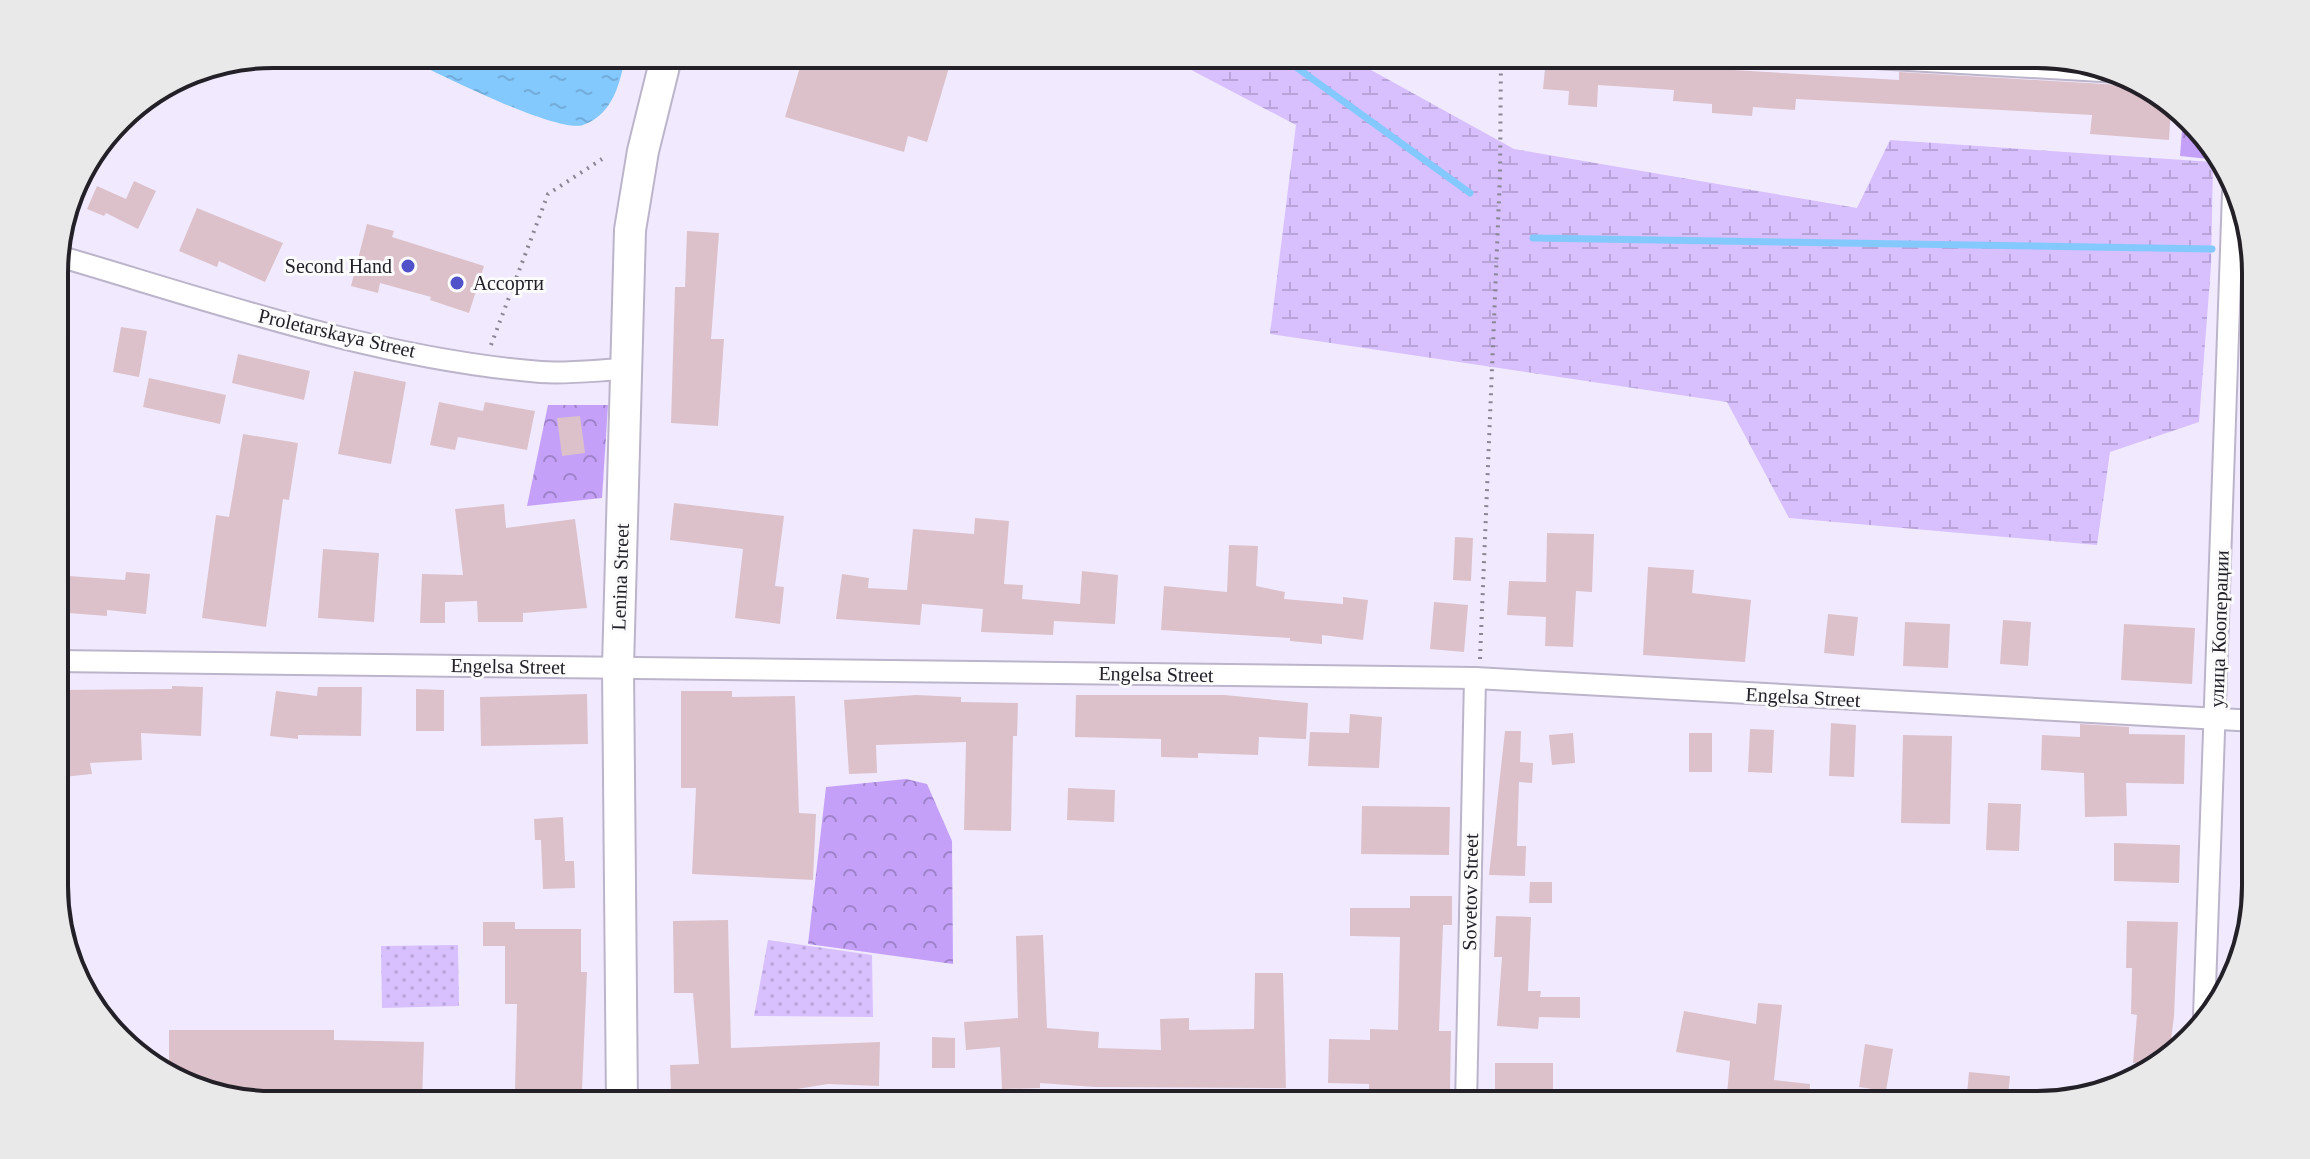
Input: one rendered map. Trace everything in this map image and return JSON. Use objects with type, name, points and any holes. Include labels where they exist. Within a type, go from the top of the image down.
[{"type":"street","name":"Lenina Street","points":[[622,1091],[618,667],[630,230],[643,151],[664,68]]},
{"type":"street","name":"улица Кооперации","points":[[2204,1004],[2232,212]]},
{"type":"street","name":"Proletarskaya Street","points":[[68,259],[304,328],[484,366],[544,373],[626,369]]},
{"type":"street","name":"Engelsa Street","points":[[68,661],[1475,678],[2242,721]]},
{"type":"street","name":"Sovetov Street","points":[[1466,1091],[1475,678]]},
{"type":"lane","points":[[1962,68],[2091,75]]},
{"type":"path","points":[[1475,678],[1480,666],[1500,175],[1501,68]]},
{"type":"path","points":[[484,366],[548,194],[602,159]]},
{"type":"green space","points":[[1188,68],[1367,68],[1514,149],[1857,208],[1890,140],[2209,162],[2213,167],[2211,266],[2199,422],[2110,452],[2097,545],[1789,518],[1727,402],[1270,334],[1296,125]]},
{"type":"green space","points":[[2182,128],[2207,159],[2180,156]]},
{"type":"green space","points":[[548,405],[608,405],[602,498],[527,506]]},
{"type":"green space","points":[[906,779],[927,784],[952,841],[953,964],[808,944],[826,787]]},
{"type":"green space","points":[[768,940],[872,955],[873,1017],[754,1016]]},
{"type":"green space","points":[[458,945],[459,1006],[382,1008],[381,946]]},
{"type":"water","points":[[428,68],[622,68],[609,105],[594,120],[583,125],[547,120]]},
{"type":"building","points":[[800,68],[949,68],[927,142],[908,136],[904,152],[785,117]]},
{"type":"building","points":[[1545,68],[1699,68],[1899,80],[1899,72],[2118,85],[2141,95],[2170,118],[2169,140],[2090,134],[2092,115],[1796,99],[1795,110],[1753,107],[1752,116],[1712,113],[1712,104],[1673,101],[1674,90],[1598,85],[1597,107],[1568,105],[1569,91],[1543,89]]},
{"type":"building","points":[[134,181],[156,191],[138,229],[106,213],[104,216],[87,209],[97,186],[126,199]]},
{"type":"building","points":[[197,208],[283,243],[265,282],[219,261],[217,267],[179,251]]},
{"type":"building","points":[[367,224],[394,231],[392,237],[484,266],[469,313],[430,300],[431,297],[380,283],[378,293],[351,286]]},
{"type":"building","points":[[687,231],[719,233],[711,339],[724,339],[718,426],[671,423],[675,287],[685,287]]},
{"type":"building","points":[[121,327],[147,331],[139,377],[113,372]]},
{"type":"building","points":[[238,354],[310,371],[304,400],[232,383]]},
{"type":"building","points":[[354,371],[406,382],[391,464],[338,454]]},
{"type":"building","points":[[149,378],[226,395],[220,424],[143,407]]},
{"type":"building","points":[[439,402],[483,411],[485,402],[535,411],[527,450],[458,437],[455,450],[430,445]]},
{"type":"building","points":[[580,416],[585,453],[562,456],[557,418]]},
{"type":"building","points":[[243,434],[298,443],[289,500],[283,499],[266,627],[202,618],[216,515],[229,517]]},
{"type":"building","points":[[674,503],[784,516],[775,586],[784,587],[780,624],[735,618],[743,549],[670,540]]},
{"type":"building","points":[[504,504],[506,528],[575,519],[587,608],[523,613],[523,622],[478,622],[477,601],[445,602],[445,623],[420,623],[422,574],[463,575],[455,509]]},
{"type":"building","points":[[975,518],[1009,521],[1004,584],[1023,585],[1022,599],[1080,604],[1082,571],[1118,575],[1115,624],[1054,621],[1053,635],[981,632],[983,609],[922,604],[920,625],[836,619],[842,574],[869,578],[868,588],[907,590],[913,529],[974,534]]},
{"type":"building","points":[[1547,533],[1594,534],[1592,592],[1576,591],[1573,647],[1545,646],[1546,617],[1507,615],[1509,581],[1546,582]]},
{"type":"building","points":[[1455,537],[1473,538],[1471,581],[1453,580]]},
{"type":"building","points":[[1229,545],[1258,546],[1256,586],[1285,592],[1284,599],[1343,604],[1343,597],[1368,600],[1363,640],[1322,635],[1322,644],[1290,641],[1290,638],[1161,630],[1164,586],[1227,592]]},
{"type":"building","points":[[323,549],[379,553],[374,622],[318,618]]},
{"type":"building","points":[[1648,567],[1694,570],[1692,593],[1751,600],[1745,662],[1643,655]]},
{"type":"building","points":[[126,572],[150,574],[146,614],[107,610],[107,616],[68,613],[68,576],[125,580]]},
{"type":"building","points":[[1434,602],[1468,605],[1464,652],[1430,649]]},
{"type":"building","points":[[1828,614],[1858,617],[1854,656],[1824,653]]},
{"type":"building","points":[[2003,620],[2031,622],[2028,666],[2000,664]]},
{"type":"building","points":[[1905,622],[1950,624],[1948,668],[1903,666]]},
{"type":"building","points":[[2124,624],[2195,628],[2192,684],[2121,680]]},
{"type":"building","points":[[172,686],[203,687],[201,736],[141,733],[142,760],[90,763],[92,774],[68,776],[68,690],[172,689]]},
{"type":"building","points":[[318,687],[362,687],[361,736],[298,735],[298,739],[270,736],[276,691],[317,696]]},
{"type":"building","points":[[416,689],[444,690],[444,731],[416,731]]},
{"type":"building","points":[[681,691],[732,691],[732,697],[795,696],[799,813],[816,814],[813,880],[692,874],[696,788],[681,788]]},
{"type":"building","points":[[587,694],[588,744],[481,746],[480,697]]},
{"type":"building","points":[[916,695],[961,697],[961,702],[1018,703],[1017,736],[1013,736],[1011,831],[964,830],[966,742],[876,745],[877,773],[849,774],[844,700]]},
{"type":"building","points":[[1076,695],[1224,695],[1308,703],[1306,739],[1259,737],[1258,755],[1198,753],[1198,758],[1161,757],[1161,739],[1075,737]]},
{"type":"building","points":[[1350,714],[1382,717],[1379,768],[1308,766],[1310,732],[1349,733]]},
{"type":"building","points":[[1831,723],[1856,725],[1854,777],[1829,776]]},
{"type":"building","points":[[2080,724],[2129,727],[2129,734],[2185,735],[2184,784],[2126,783],[2127,816],[2085,817],[2084,773],[2041,770],[2042,735],[2080,737]]},
{"type":"building","points":[[1750,729],[1774,730],[1772,773],[1748,772]]},
{"type":"building","points":[[1505,731],[1521,731],[1520,762],[1533,763],[1532,783],[1519,782],[1517,846],[1526,846],[1525,876],[1489,875]]},
{"type":"building","points":[[1573,733],[1575,763],[1552,765],[1549,735]]},
{"type":"building","points":[[1689,733],[1712,733],[1712,772],[1689,772]]},
{"type":"building","points":[[1903,735],[1952,736],[1950,824],[1901,823]]},
{"type":"building","points":[[1068,788],[1115,790],[1114,822],[1067,820]]},
{"type":"building","points":[[1988,803],[2021,804],[2019,851],[1986,850]]},
{"type":"building","points":[[1362,806],[1450,807],[1449,855],[1361,854]]},
{"type":"building","points":[[563,817],[565,861],[574,861],[575,888],[543,889],[541,840],[535,840],[534,819]]},
{"type":"building","points":[[2114,843],[2180,845],[2179,883],[2114,881]]},
{"type":"building","points":[[1530,882],[1552,882],[1552,903],[1529,903]]},
{"type":"building","points":[[1410,896],[1452,896],[1452,925],[1443,925],[1439,1031],[1451,1031],[1450,1091],[1369,1091],[1369,1084],[1328,1083],[1329,1039],[1370,1040],[1370,1029],[1398,1030],[1400,937],[1350,936],[1350,908],[1410,908]]},
{"type":"building","points":[[1496,916],[1531,917],[1528,991],[1541,991],[1540,997],[1580,997],[1580,1018],[1539,1017],[1538,1029],[1497,1026],[1502,957],[1494,957]]},
{"type":"building","points":[[728,920],[731,1048],[880,1042],[879,1086],[828,1084],[797,1089],[671,1091],[670,1065],[699,1064],[693,993],[674,993],[673,921]]},
{"type":"building","points":[[2127,921],[2178,922],[2171,1041],[2140,1063],[2133,1063],[2137,1015],[2131,1014],[2132,968],[2126,968]]},
{"type":"building","points":[[483,922],[515,922],[515,929],[581,929],[581,972],[587,972],[582,1091],[515,1090],[517,1004],[505,1004],[505,946],[483,946]]},
{"type":"building","points":[[1043,935],[1047,1028],[1099,1032],[1098,1048],[1161,1050],[1160,1019],[1189,1018],[1189,1030],[1254,1029],[1255,973],[1283,973],[1286,1088],[1095,1087],[1040,1083],[1040,1088],[1002,1089],[1000,1047],[966,1050],[964,1022],[1018,1018],[1016,936]]},
{"type":"building","points":[[1758,1003],[1782,1005],[1774,1080],[1810,1084],[1810,1091],[1727,1091],[1730,1061],[1676,1052],[1684,1011],[1756,1024]]},
{"type":"building","points":[[169,1030],[334,1030],[334,1040],[424,1042],[422,1091],[246,1089],[220,1084],[169,1063]]},
{"type":"building","points":[[932,1037],[955,1038],[955,1068],[932,1068]]},
{"type":"building","points":[[1865,1044],[1893,1049],[1886,1091],[1859,1087]]},
{"type":"building","points":[[1495,1063],[1553,1063],[1553,1091],[1495,1091]]},
{"type":"building","points":[[1969,1072],[2010,1076],[2008,1091],[1967,1091]]},
{"type":"waterway","points":[[1297,68],[1470,193]]},
{"type":"waterway","points":[[1533,238],[2212,249]]},
{"type":"place","name":"Second Hand","points":[[408,266]]},
{"type":"place","name":"Ассорти","points":[[457,283]]}]
